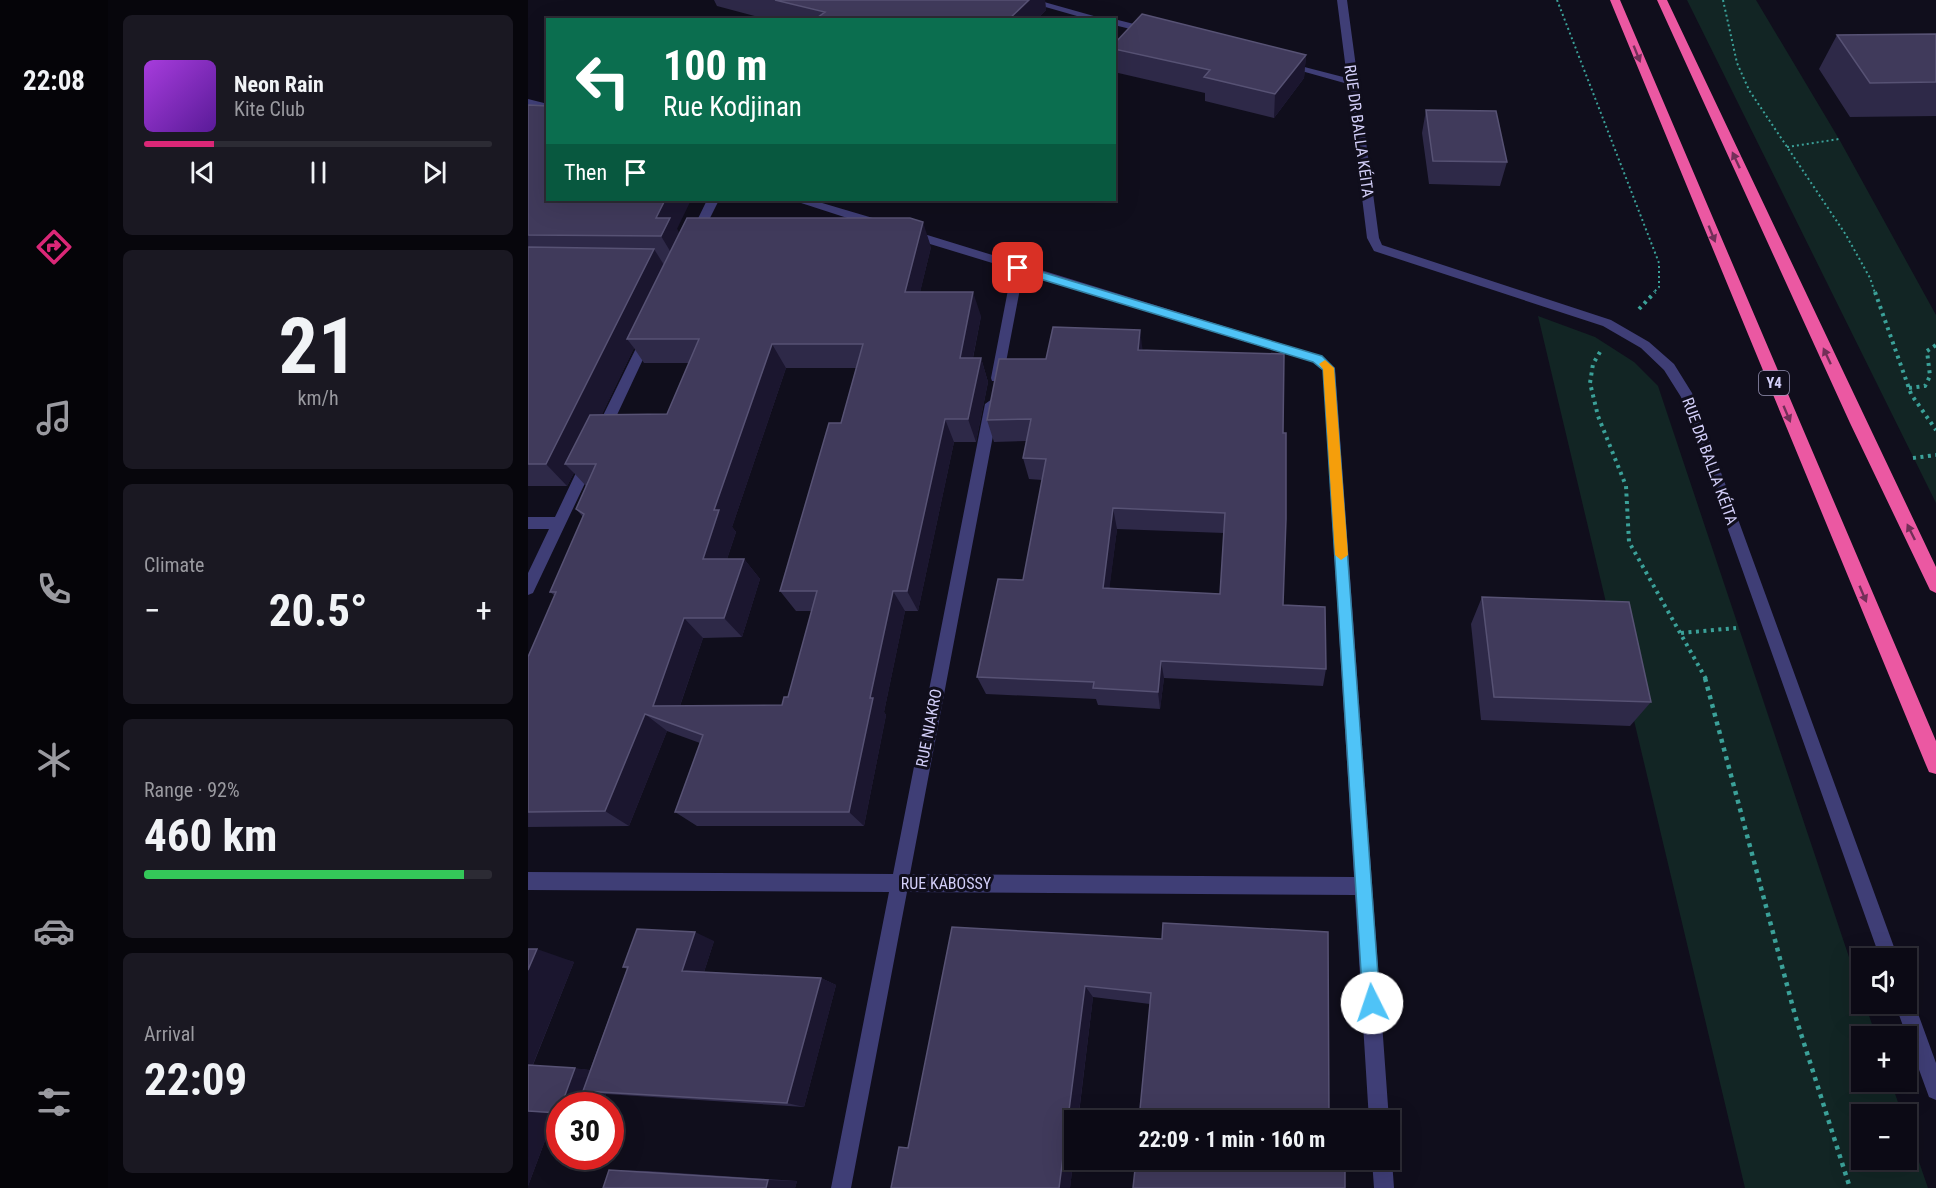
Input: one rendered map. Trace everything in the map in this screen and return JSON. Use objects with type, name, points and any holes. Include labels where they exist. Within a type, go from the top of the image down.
[{"type":"highway","name":"Y4","points":[[1615,0],[1936,765]]},
{"type":"highway","points":[[1662,0],[1857,423],[1936,585]]},
{"type":"street","points":[[1026,0],[1096,18]]},
{"type":"street","name":"RUE DR BALLA KÉITA","points":[[1342,0],[1373,238],[1378,248],[1607,323],[1645,345],[1669,368],[1687,396],[1885,948]]},
{"type":"street","points":[[1116,23],[1160,34]]},
{"type":"street","points":[[1272,62],[1352,82]]},
{"type":"street","points":[[528,102],[546,106]]},
{"type":"street","points":[[690,248],[713,201]]},
{"type":"street","points":[[805,201],[1317,359],[1329,368],[1378,1110]]},
{"type":"street","name":"RUE NIAKRO","points":[[841,1188],[1018,268]]},
{"type":"street","points":[[528,589],[656,321]]},
{"type":"street","points":[[528,523],[559,524]]},
{"type":"street","name":"RUE KABOSSY","points":[[528,881],[1364,886]]},
{"type":"street","points":[[1909,1014],[1936,1090]]},
{"type":"street","points":[[1383,1170],[1384,1188]]},
{"type":"path","points":[[1557,0],[1659,263],[1659,287],[1621,330],[1605,344],[1593,364],[1590,383],[1598,416],[1626,486],[1629,542],[1682,633],[1706,680],[1795,1015],[1850,1188]]},
{"type":"path","points":[[1731,0],[1723,0],[1737,63],[1749,90],[1846,235],[1870,278],[1909,388],[1936,430]]},
{"type":"path","points":[[1787,147],[1839,139]]},
{"type":"path","points":[[1909,388],[1926,386],[1930,376],[1927,351],[1936,345]]},
{"type":"path","points":[[1682,633],[1769,625]]},
{"type":"green space","points":[[1687,0],[1756,0],[1839,139],[1936,315],[1936,503]]},
{"type":"green space","points":[[1538,316],[1595,337],[1634,362],[1658,386],[1851,963],[1851,1014],[1868,1014],[1873,1026],[1851,1026],[1851,1092],[1894,1092],[1899,1104],[1851,1104],[1851,1170],[1917,1170],[1917,1156],[1928,1188],[1745,1188]]},
{"type":"building","points":[[775,0],[1029,0],[1010,18],[817,18],[825,12]]},
{"type":"building","points":[[1142,14],[1306,55],[1275,94],[1204,77],[1210,70],[1116,49],[1116,42]]},
{"type":"building","points":[[1936,34],[1936,82],[1870,83],[1837,35]]},
{"type":"building","points":[[528,105],[546,106],[546,201],[664,201],[656,218],[670,218],[661,236],[528,235]]},
{"type":"building","points":[[1426,110],[1496,111],[1507,162],[1433,161]]},
{"type":"building","points":[[687,218],[910,218],[923,222],[905,292],[973,292],[960,358],[981,358],[968,419],[945,419],[907,591],[893,591],[849,812],[675,812],[703,735],[645,714],[605,811],[528,812],[528,657],[556,592],[550,592],[584,514],[576,509],[596,464],[565,464],[590,415],[667,414],[699,339],[627,339]],"holes":[[[772,344],[863,344],[841,423],[829,423],[780,591],[817,591],[788,697],[784,697],[782,705],[653,706],[684,618],[724,618],[744,559],[703,559],[719,510],[714,510]]]},
{"type":"building","points":[[528,247],[654,249],[546,464],[528,464]]},
{"type":"building","points":[[1053,327],[1140,330],[1138,350],[1284,354],[1283,433],[1286,433],[1286,519],[1283,605],[1325,607],[1326,669],[1161,661],[1158,692],[1093,688],[1094,682],[977,677],[998,579],[1023,580],[1046,459],[1023,458],[1031,419],[987,420],[999,359],[1046,359]],"holes":[[[1113,508],[1225,513],[1220,594],[1103,588]]]},
{"type":"building","points":[[1482,597],[1629,602],[1651,702],[1494,697]]},
{"type":"building","points":[[1163,923],[1328,932],[1329,1110],[1140,1110],[1151,993],[1085,986],[1069,1110],[1064,1110],[1064,1149],[1059,1188],[891,1188],[899,1147],[908,1148],[952,927],[1162,939]]},
{"type":"building","points":[[637,929],[695,932],[682,971],[821,978],[787,1103],[583,1091],[628,967],[623,967]]},
{"type":"building","points":[[528,949],[537,949],[528,970]]},
{"type":"building","points":[[528,1065],[575,1068],[566,1092],[546,1092],[546,1112],[528,1111]]},
{"type":"building","points":[[609,1170],[768,1180],[766,1188],[603,1188]]},
{"type":"building","points":[[1135,1170],[1345,1170],[1345,1188],[1133,1188]]},
{"type":"slow traffic","points":[[1325,364],[1329,368],[1341,555]]},
{"type":"route","points":[[1018,268],[1317,359],[1329,368],[1372,1003]]}]
